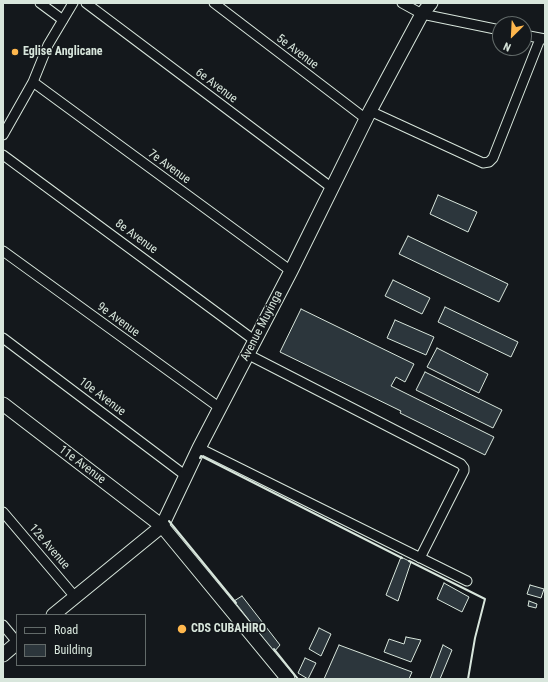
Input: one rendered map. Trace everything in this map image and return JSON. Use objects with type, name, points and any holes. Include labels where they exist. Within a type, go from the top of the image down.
[{"type":"street","points":[[40,3],[63,20]]},
{"type":"street","points":[[3,135],[33,82],[48,45],[74,3]]},
{"type":"street","name":"6e Avenue","points":[[86,3],[332,188]]},
{"type":"street","name":"5e Avenue","points":[[214,3],[368,115],[483,163],[489,162],[493,158],[543,39]]},
{"type":"street","points":[[402,3],[422,14],[492,28]]},
{"type":"street","name":"Avenue Muyinga","points":[[54,614],[76,598],[162,526],[199,448],[368,115],[422,14],[431,3]]},
{"type":"street","points":[[532,37],[543,39]]},
{"type":"street","name":"7e Avenue","points":[[33,82],[290,271]]},
{"type":"street","name":"8e Avenue","points":[[3,155],[254,340]]},
{"type":"street","name":"9e Avenue","points":[[3,251],[220,408]]},
{"type":"street","name":"10e Avenue","points":[[3,338],[186,476]]},
{"type":"street","points":[[247,354],[461,464],[464,471],[420,558]]},
{"type":"street","name":"11e Avenue","points":[[3,404],[162,526],[288,679]]},
{"type":"street","points":[[199,448],[467,581]]},
{"type":"street","name":"12e Avenue","points":[[3,512],[76,598]]},
{"type":"street","points":[[3,625],[16,642]]},
{"type":"street","points":[[3,655],[16,644]]},
{"type":"building","points":[[438,195],[477,212],[468,232],[430,214]]},
{"type":"building","points":[[408,236],[508,284],[499,302],[399,254]]},
{"type":"building","points":[[393,280],[430,298],[422,314],[385,296]]},
{"type":"building","points":[[445,307],[518,342],[511,357],[438,322]]},
{"type":"building","points":[[301,309],[414,364],[405,382],[396,377],[391,386],[494,437],[485,455],[400,413],[401,411],[280,352]]},
{"type":"building","points":[[395,320],[434,337],[426,355],[387,338]]},
{"type":"building","points":[[437,348],[488,374],[479,393],[427,367]]},
{"type":"building","points":[[425,372],[502,410],[493,428],[416,390]]},
{"type":"building","points":[[401,557],[411,562],[398,601],[386,595]]},
{"type":"building","points":[[444,583],[469,597],[462,612],[437,599]]},
{"type":"building","points":[[530,585],[544,589],[541,598],[527,594]]},
{"type":"building","points":[[242,596],[280,645],[274,652],[234,601]]},
{"type":"building","points":[[529,601],[537,604],[536,608],[528,606]]},
{"type":"building","points":[[319,628],[331,634],[321,656],[309,649]]},
{"type":"building","points":[[406,637],[421,640],[411,662],[384,652],[389,639],[404,644]]},
{"type":"building","points":[[339,645],[412,672],[409,679],[324,679]]},
{"type":"building","points":[[443,645],[452,650],[440,679],[430,679]]},
{"type":"building","points":[[305,658],[316,663],[308,679],[298,673]]},
{"type":"wall","points":[[200,458],[201,456],[402,558]]},
{"type":"wall","points":[[169,521],[236,603]]},
{"type":"wall","points":[[409,561],[485,599],[475,638],[468,679]]},
{"type":"wall","points":[[274,649],[298,679]]},
{"type":"place","name":"Eglise Anglicane","points":[[15,52]]},
{"type":"place","name":"CDS CUBAHIRO","points":[[182,629]]}]
